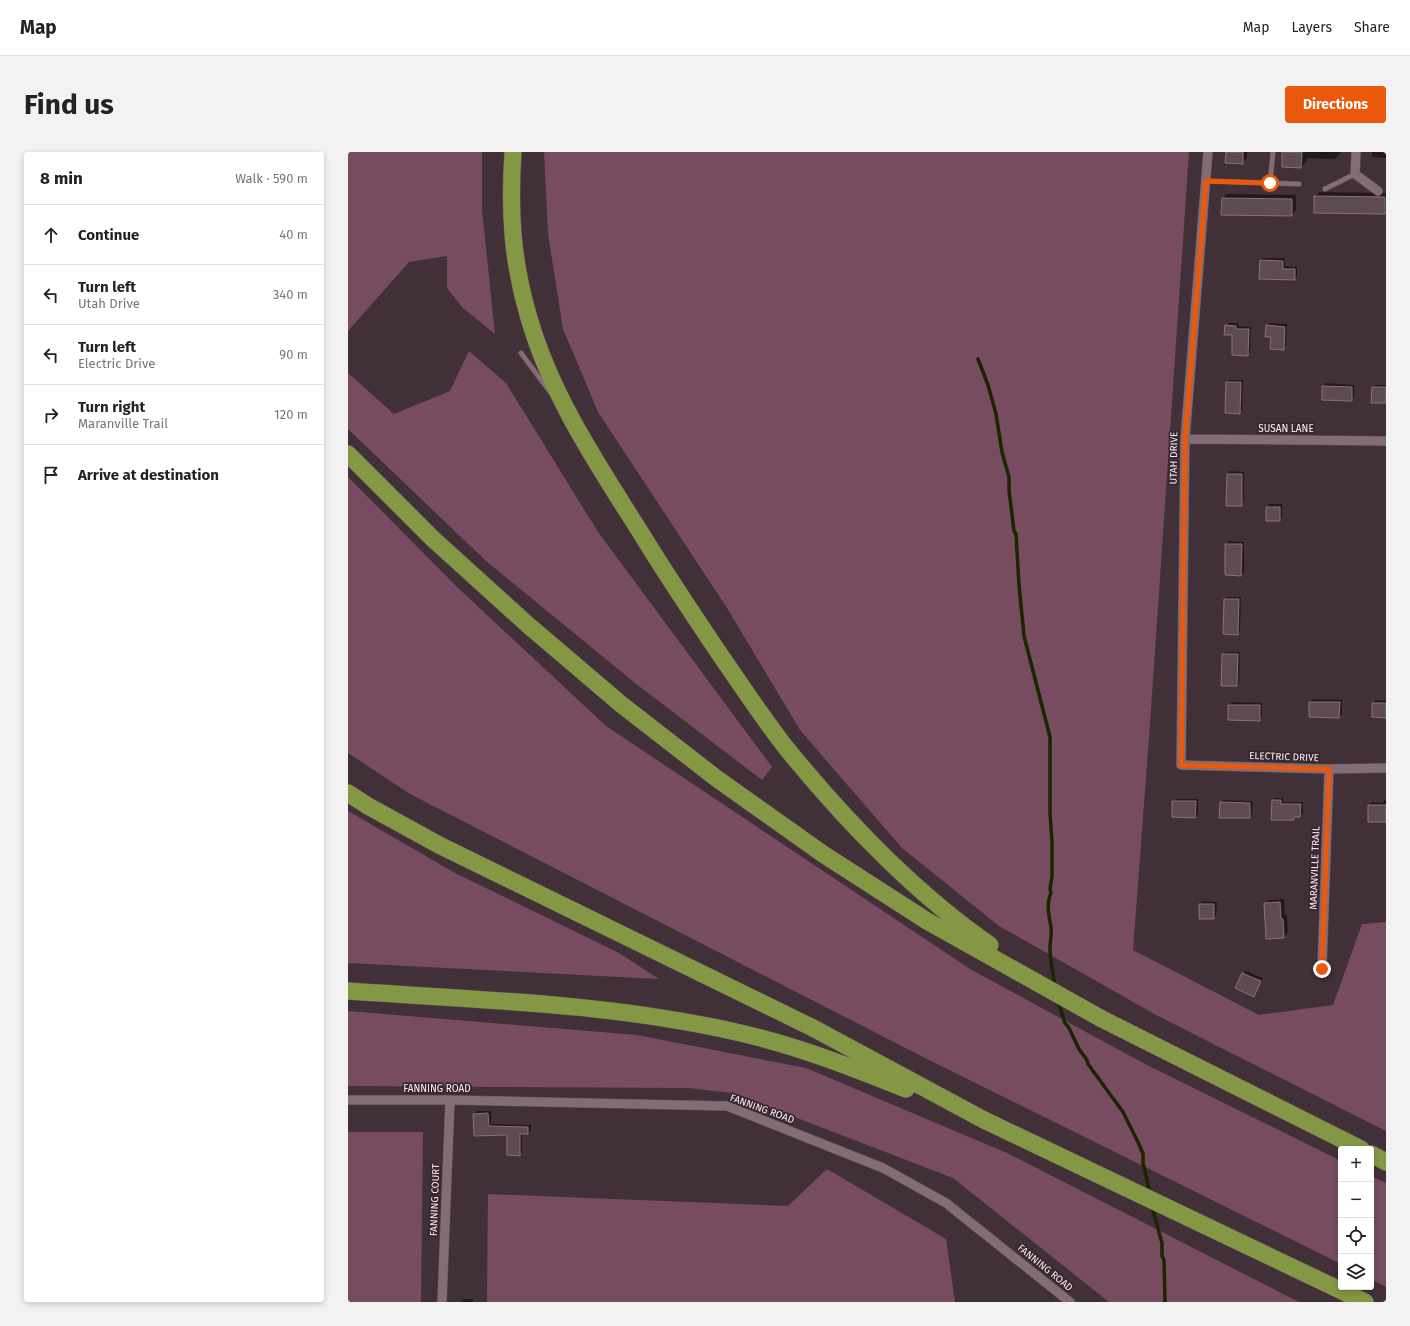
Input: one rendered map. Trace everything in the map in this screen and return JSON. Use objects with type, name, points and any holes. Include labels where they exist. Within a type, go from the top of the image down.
[{"type":"highway","points":[[513,152],[510,188],[511,220],[519,283],[529,319],[555,388],[574,426],[666,574],[758,710],[786,748],[823,792],[908,880],[948,914],[990,945],[1102,1019]]},
{"type":"highway","points":[[348,454],[432,538],[528,625],[622,705],[716,778],[823,854],[927,921],[1102,1019],[1355,1146]]},
{"type":"highway","points":[[348,793],[368,806],[442,846],[813,1028],[984,1120],[1365,1302]]},
{"type":"highway","points":[[348,991],[607,1010],[665,1018],[737,1032],[850,1066],[984,1120]]},
{"type":"highway","points":[[1374,1156],[1386,1162]]},
{"type":"street","name":"UTAH DRIVE","points":[[1181,765],[1185,440],[1208,152]]},
{"type":"street","points":[[1356,152],[1355,174],[1378,191]]},
{"type":"street","name":"SUSAN LANE","points":[[1185,440],[1386,441]]},
{"type":"street","name":"ELECTRIC DRIVE","points":[[1181,765],[1329,769],[1386,768]]},
{"type":"street","name":"MARANVILLE TRAIL","points":[[1322,969],[1329,769]]},
{"type":"street","name":"FANNING ROAD","points":[[348,1100],[450,1100],[727,1106],[883,1168],[946,1203],[1070,1302]]},
{"type":"street","name":"FANNING COURT","points":[[442,1302],[450,1100]]},
{"type":"lane","points":[[1270,183],[1273,152]]},
{"type":"lane","points":[[1325,189],[1355,174]]},
{"type":"lane","points":[[1206,181],[1299,184]]},
{"type":"lane","points":[[521,353],[552,395]]},
{"type":"lane","points":[[556,401],[574,426]]},
{"type":"shaded area","points":[[348,152],[482,152],[482,210],[495,334],[463,308],[447,288],[447,256],[409,262],[348,331]]},
{"type":"shaded area","points":[[544,152],[1189,152],[1133,950],[1259,1015],[1333,1005],[1362,924],[1386,922],[1386,1131],[1158,1016],[999,926],[902,848],[800,730],[727,608],[598,412],[563,329],[548,234]]},
{"type":"shaded area","points":[[469,351],[506,383],[598,532],[772,767],[762,780],[635,683],[486,561],[348,429],[348,373],[394,414],[450,391]]},
{"type":"shaded area","points":[[348,477],[457,587],[606,726],[970,969],[1145,1064],[1338,1160],[1338,1263],[927,1059],[410,794],[348,753]]},
{"type":"shaded area","points":[[348,811],[455,873],[619,953],[659,979],[348,963]]},
{"type":"shaded area","points":[[348,1011],[637,1035],[806,1068],[1007,1153],[1299,1302],[1109,1302],[953,1178],[732,1093],[688,1088],[348,1086]]},
{"type":"shaded area","points":[[348,1132],[423,1132],[421,1302],[348,1302]]},
{"type":"shaded area","points":[[827,1169],[946,1239],[955,1302],[487,1302],[488,1194],[788,1206]]},
{"type":"shaded area","points":[[1374,1177],[1386,1183],[1386,1287],[1374,1281]]},
{"type":"building","points":[[1226,152],[1243,152],[1243,164],[1225,163]]},
{"type":"building","points":[[1282,152],[1302,152],[1301,168],[1282,167]]},
{"type":"building","points":[[1314,196],[1385,197],[1385,214],[1314,213]]},
{"type":"building","points":[[1222,198],[1292,199],[1292,216],[1221,215]]},
{"type":"building","points":[[1260,260],[1283,261],[1283,269],[1295,269],[1295,280],[1259,279]]},
{"type":"building","points":[[1225,325],[1236,326],[1236,329],[1249,329],[1248,356],[1232,355],[1232,335],[1224,335]]},
{"type":"building","points":[[1266,325],[1285,327],[1284,350],[1270,349],[1271,337],[1265,337]]},
{"type":"building","points":[[1226,382],[1241,382],[1240,414],[1225,413]]},
{"type":"building","points":[[1322,386],[1352,387],[1352,401],[1322,400]]},
{"type":"building","points":[[1372,387],[1386,387],[1386,403],[1371,403]]},
{"type":"building","points":[[1227,474],[1242,474],[1242,506],[1226,506]]},
{"type":"building","points":[[1266,507],[1280,507],[1280,521],[1266,521]]},
{"type":"building","points":[[1225,544],[1242,544],[1241,576],[1225,575]]},
{"type":"building","points":[[1224,599],[1239,599],[1238,635],[1223,634]]},
{"type":"building","points":[[1222,654],[1238,654],[1237,686],[1221,686]]},
{"type":"building","points":[[1309,702],[1340,702],[1339,718],[1309,717]]},
{"type":"building","points":[[1372,703],[1386,703],[1386,718],[1372,717]]},
{"type":"building","points":[[1228,705],[1260,705],[1260,721],[1228,720]]},
{"type":"building","points":[[1272,800],[1281,800],[1281,804],[1301,804],[1300,817],[1294,817],[1294,820],[1271,820]]},
{"type":"building","points":[[1172,801],[1196,801],[1195,818],[1172,817]]},
{"type":"building","points":[[1220,802],[1250,803],[1250,818],[1219,818]]},
{"type":"building","points":[[1368,805],[1386,805],[1386,822],[1368,822]]},
{"type":"building","points":[[1280,902],[1284,938],[1266,939],[1264,903]]},
{"type":"building","points":[[1199,904],[1214,904],[1214,919],[1199,919]]},
{"type":"building","points":[[1242,973],[1261,981],[1254,997],[1235,988]]},
{"type":"building","points":[[488,1113],[489,1126],[528,1127],[528,1134],[520,1134],[520,1156],[507,1155],[507,1135],[474,1136],[473,1114]]},
{"type":"waterway","points":[[978,359],[988,385],[996,414],[1002,452],[1009,477],[1014,531],[1016,534],[1024,636],[1050,737],[1052,876],[1050,889],[1051,893],[1048,906],[1051,929],[1050,958],[1055,986]]},
{"type":"waterway","points":[[1058,1002],[1065,1023],[1079,1049],[1087,1060],[1088,1064],[1123,1112],[1138,1142],[1143,1154],[1143,1163],[1150,1193]]},
{"type":"waterway","points":[[1152,1207],[1162,1243],[1165,1302]]},
{"type":"route","points":[[1270,183],[1206,181],[1185,440],[1181,765],[1329,769],[1322,969]]}]
